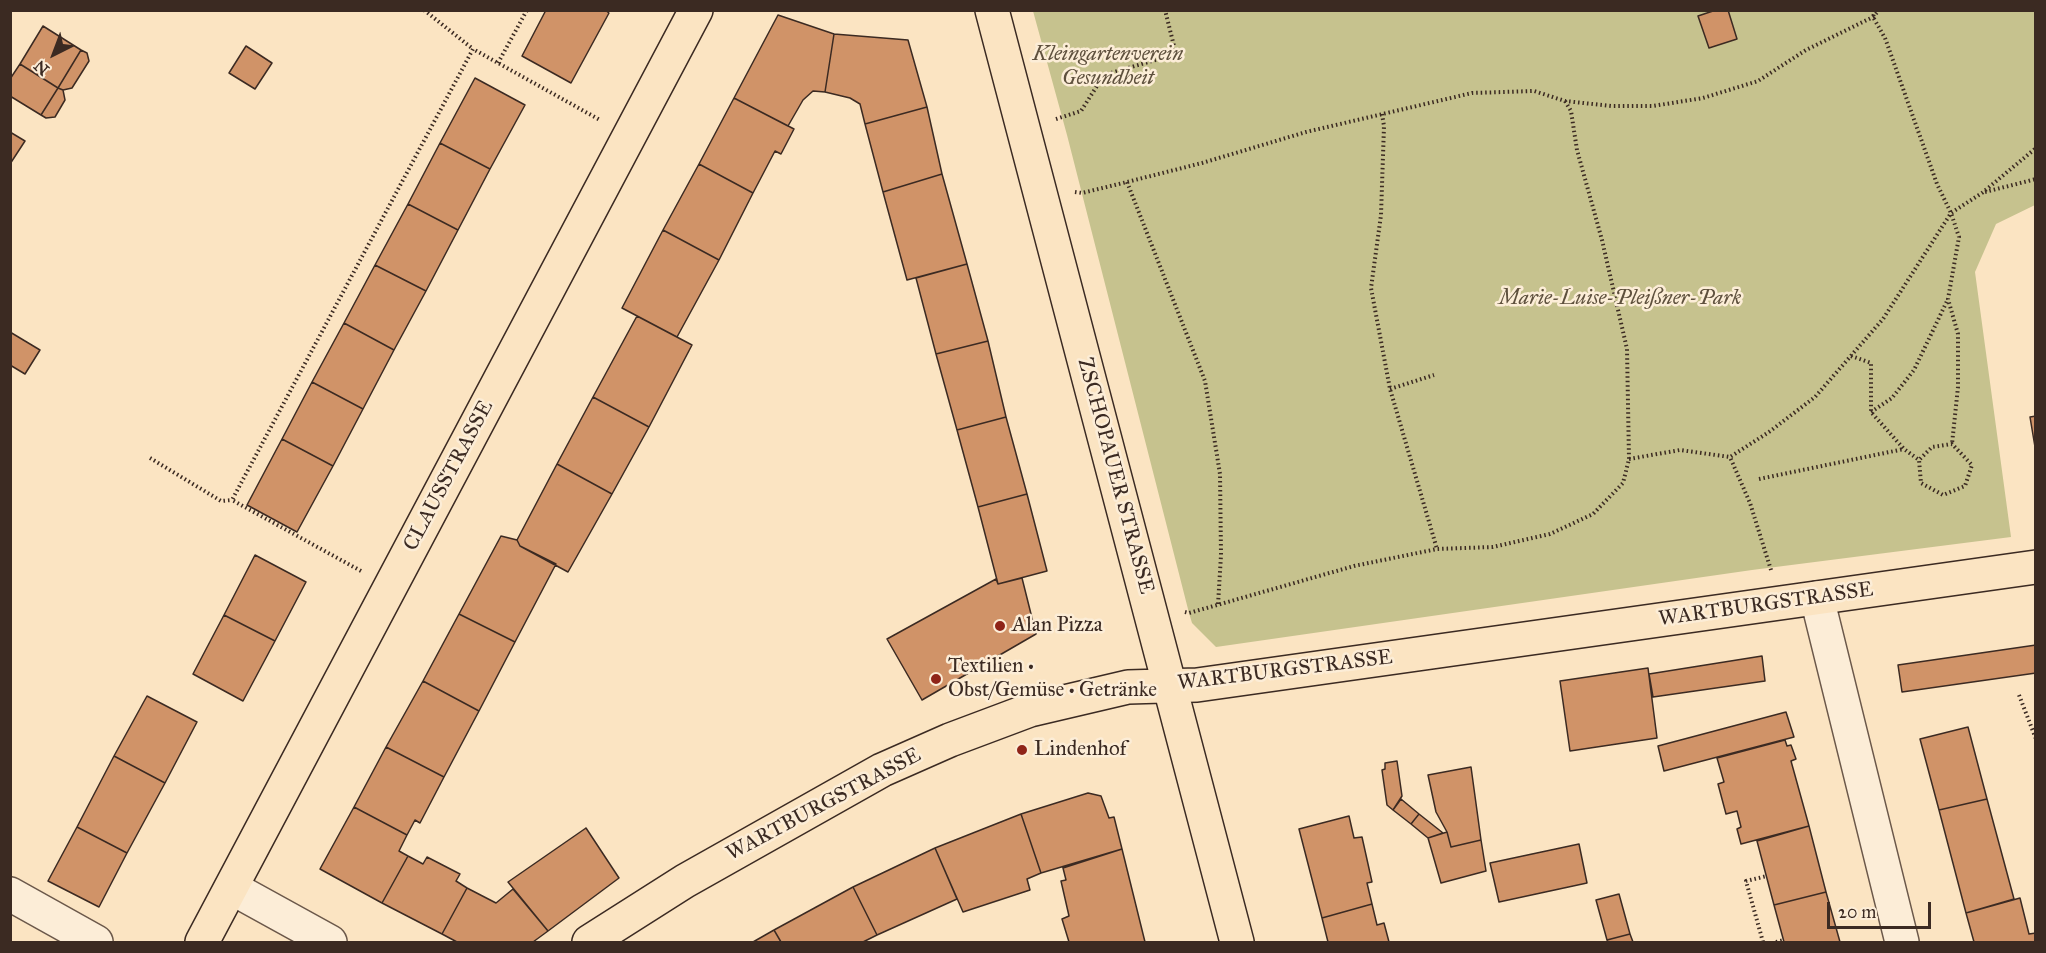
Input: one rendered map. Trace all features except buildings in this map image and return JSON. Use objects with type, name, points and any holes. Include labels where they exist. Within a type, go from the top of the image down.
[{"type":"main road","name":"CLAUSSTRASSE","points":[[202,942],[696,10]]},
{"type":"main road","name":"ZSCHOPAUER STRASSE","points":[[992,10],[1237,942]]},
{"type":"main road","name":"WARTBURGSTRASSE","points":[[589,942],[685,881],[882,770],[950,740],[1030,710],[1128,687],[1208,683],[2036,567]]},
{"type":"street","points":[[1817,598],[1902,942]]},
{"type":"street","points":[[232,888],[330,942]]},
{"type":"street","points":[[10,894],[96,942]]},
{"type":"path","points":[[424,10],[473,49],[629,136]]},
{"type":"path","points":[[498,63],[527,10]]},
{"type":"path","points":[[1081,111],[1104,75],[1176,54],[1165,10]]},
{"type":"path","points":[[1038,186],[1082,193],[1202,163],[1306,132],[1472,93],[1534,91],[1565,101],[1611,106],[1653,106],[1703,98],[1758,81],[1806,50],[1873,17],[1877,10]]},
{"type":"path","points":[[1871,412],[1892,398],[1914,370],[1947,299],[1959,237],[1951,213],[1937,184],[1885,38],[1873,17]]},
{"type":"path","points":[[232,500],[473,49]]},
{"type":"path","points":[[1146,595],[1189,613],[1354,566],[1437,549],[1493,547],[1550,534],[1593,514],[1623,483],[1629,459],[1627,349],[1602,240],[1577,150],[1570,111],[1565,101]]},
{"type":"path","points":[[1382,114],[1384,126],[1381,215],[1371,288],[1390,389],[1437,549]]},
{"type":"path","points":[[1629,459],[1680,450],[1730,457],[1769,432],[1815,397],[1883,319],[1951,213],[1982,193],[2036,148]]},
{"type":"path","points":[[1982,193],[2036,179]]},
{"type":"path","points":[[1127,182],[1205,381],[1220,474],[1221,555],[1218,605]]},
{"type":"path","points":[[1851,356],[1871,363],[1871,412],[1904,449],[1919,460],[1921,483],[1943,495],[1965,486],[1972,465],[1952,444],[1958,387],[1958,334],[1947,299]]},
{"type":"path","points":[[1390,389],[1434,375]]},
{"type":"path","points":[[1919,460],[1932,447],[1952,444]]},
{"type":"path","points":[[1759,479],[1904,449]]},
{"type":"path","points":[[1730,457],[1750,503],[1770,568],[1776,603]]},
{"type":"path","points":[[150,458],[221,501],[232,500],[391,587]]},
{"type":"path","points":[[2019,695],[2036,739]]},
{"type":"path","points":[[1763,942],[1746,881],[1767,876]]},
{"type":"path","points":[[1776,942],[1784,940]]},
{"type":"green space","name":"Marie-Luise-Pleißner-Park","points":[[1033,11],[2035,11],[2035,205],[1996,224],[1975,272],[2011,537],[1752,570],[1216,647],[1192,623],[1189,613],[1067,135]]},
{"type":"place","name":"Alan Pizza","points":[[1000,626]]},
{"type":"place","name":"Textilien • Obst/Gemüse • Getränke","points":[[936,679]]},
{"type":"place","name":"Lindenhof","points":[[1022,750]]},
{"type":"park label","name":"Kleingartenverein Gesundheit","points":[[1108,67]]}]
